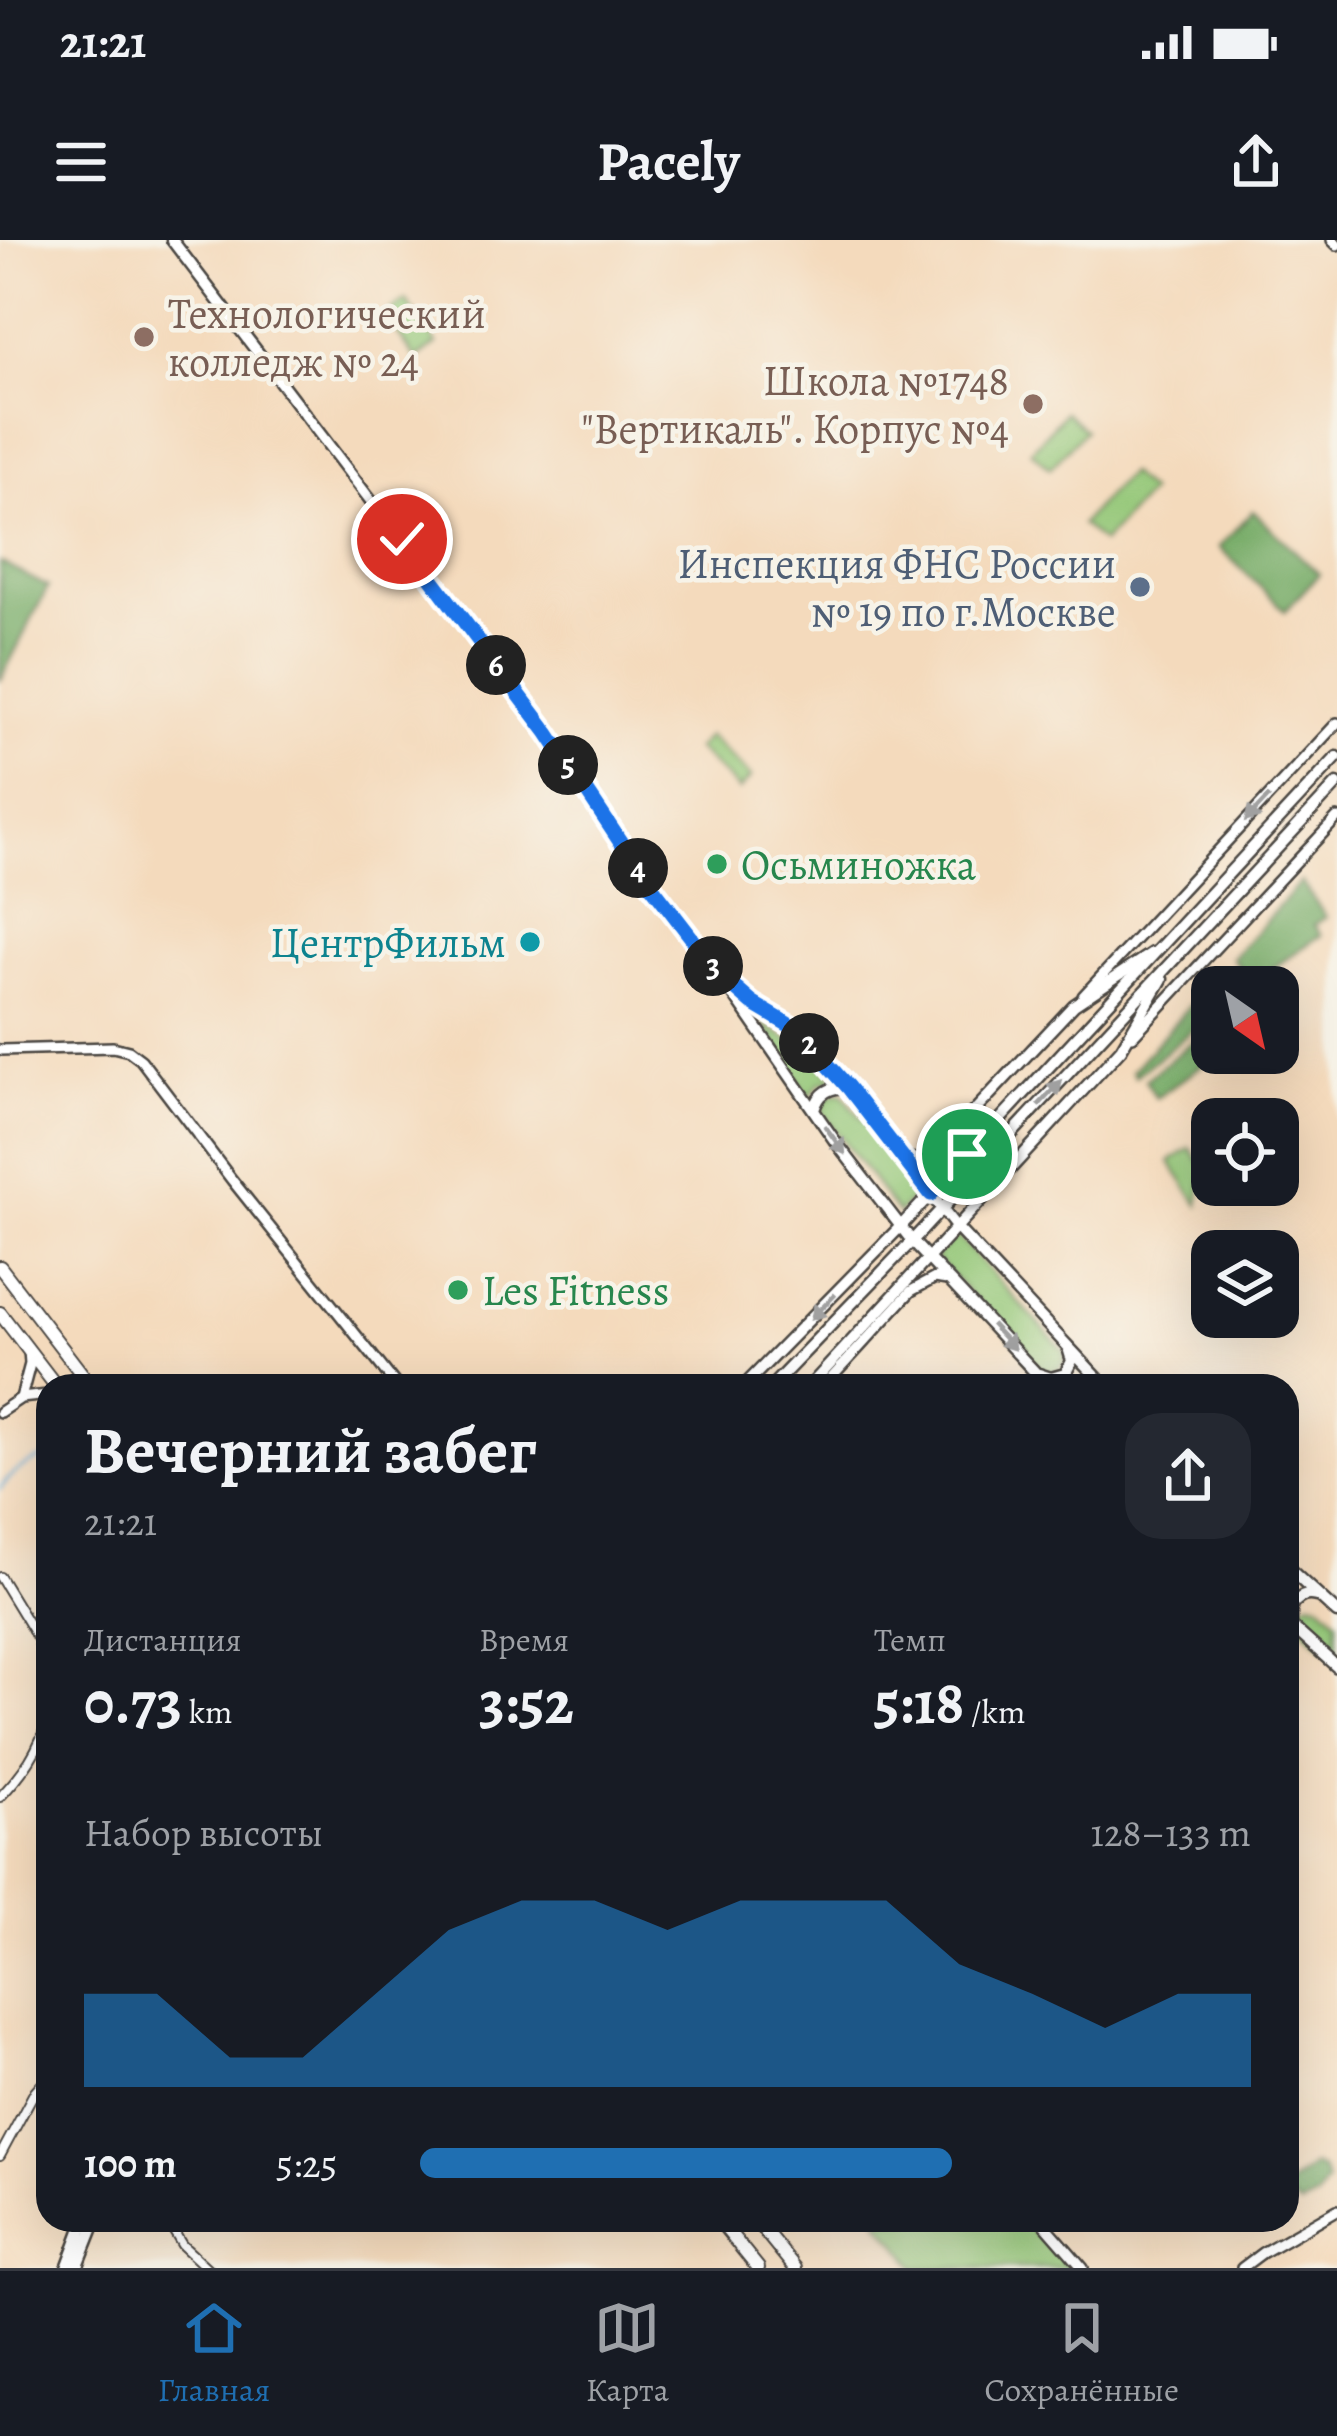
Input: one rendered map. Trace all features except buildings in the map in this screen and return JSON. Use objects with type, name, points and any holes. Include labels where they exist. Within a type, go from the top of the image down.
[{"type":"highway","points":[[0,1267],[83,1374]]},
{"type":"highway","points":[[0,1312],[47,1374]]},
{"type":"highway","points":[[729,2232],[758,2268]]},
{"type":"highway","points":[[766,2232],[795,2268]]},
{"type":"main road","points":[[172,240],[531,710],[637,867],[901,1226],[1039,1374]]},
{"type":"main road","points":[[756,1374],[901,1226],[1337,757]]},
{"type":"main road","points":[[784,1374],[1337,784]]},
{"type":"main road","points":[[902,1156],[919,1160],[933,1155],[1074,1005],[1159,948]]},
{"type":"main road","points":[[821,1374],[1120,1049],[1172,961]]},
{"type":"main road","points":[[721,976],[752,1003],[796,1029],[848,1087],[956,1227],[1094,1374]]},
{"type":"main road","points":[[814,1110],[824,1091],[848,1087]]},
{"type":"main road","points":[[1065,1344],[1072,1361],[1065,1374]]},
{"type":"main road","points":[[1299,1578],[1337,1612]]},
{"type":"main road","points":[[1299,1598],[1319,1597]]},
{"type":"main road","points":[[1299,1633],[1337,1667]]},
{"type":"main road","points":[[67,2268],[80,2232]]},
{"type":"main road","points":[[77,2268],[91,2232]]},
{"type":"street","points":[[1074,1005],[1337,723]]},
{"type":"street","points":[[1120,1049],[1337,818]]},
{"type":"street","points":[[0,1050],[113,1047],[141,1060],[387,1374]]},
{"type":"street","points":[[835,1374],[911,1291],[935,1279],[950,1281]]},
{"type":"street","points":[[21,1398],[31,1364],[28,1350]]},
{"type":"street","points":[[0,1412],[21,1398],[36,1396]]},
{"type":"street","points":[[0,1577],[36,1636]]},
{"type":"street","points":[[0,1797],[36,1751]]},
{"type":"street","points":[[0,2156],[36,2090]]},
{"type":"street","points":[[1299,2232],[1337,2210]]},
{"type":"street","points":[[174,2232],[207,2268]]},
{"type":"street","points":[[1052,2232],[1083,2268]]},
{"type":"street","points":[[1242,2268],[1299,2232]]},
{"type":"green space","points":[[406,300],[437,344],[416,359],[385,315]]},
{"type":"green space","points":[[1065,412],[1085,430],[1050,468],[1031,451]]},
{"type":"green space","points":[[1128,473],[1149,492],[1102,543],[1081,524]]},
{"type":"green space","points":[[1253,511],[1319,574],[1285,611],[1219,547]]},
{"type":"green space","points":[[0,562],[48,587],[0,681]]},
{"type":"green space","points":[[708,736],[751,777],[739,790],[696,749]]},
{"type":"green space","points":[[1301,882],[1326,917],[1314,925],[1321,935],[1276,966],[1238,966],[1232,958]]},
{"type":"green space","points":[[1191,1004],[1191,1032],[1135,1076],[1132,1071]]},
{"type":"green space","points":[[761,1022],[807,1051],[836,1080],[820,1083],[809,1098]]},
{"type":"green space","points":[[1191,1043],[1191,1073],[1156,1098],[1145,1080]]},
{"type":"green space","points":[[841,1093],[920,1189],[898,1214],[822,1112],[827,1097]]},
{"type":"green space","points":[[1191,1149],[1191,1193],[1170,1162]]},
{"type":"green space","points":[[956,1235],[1065,1352],[1058,1370],[1044,1372],[935,1258]]},
{"type":"green space","points":[[1310,1600],[1337,1619],[1337,1658],[1301,1622],[1299,1606]]},
{"type":"green space","points":[[1313,2166],[1322,2170],[1327,2182],[1316,2198],[1300,2206],[1299,2205],[1299,2177]]},
{"type":"green space","points":[[888,2232],[1034,2232],[1071,2268],[917,2268]]},
{"type":"waterway","points":[[0,1426],[21,1412]]},
{"type":"waterway","points":[[0,1489],[36,1460]]},
{"type":"place","name":"Технологический колледж № 24","points":[[144,337]]},
{"type":"place","name":"Школа №1748 \"Вертикаль\". Корпус №4","points":[[1033,404]]},
{"type":"place","name":"Инспекция ФНС России № 19 по г.Москве","points":[[1140,587]]},
{"type":"place","name":"Осьминожка","points":[[717,864]]},
{"type":"place","name":"ЦентрФильм","points":[[530,942]]},
{"type":"place","name":"Les Fitness","points":[[458,1290]]},
{"type":"route","points":[[402,539],[562,752],[637,867],[721,976],[752,1003],[796,1029],[931,1194],[967,1154]]}]
